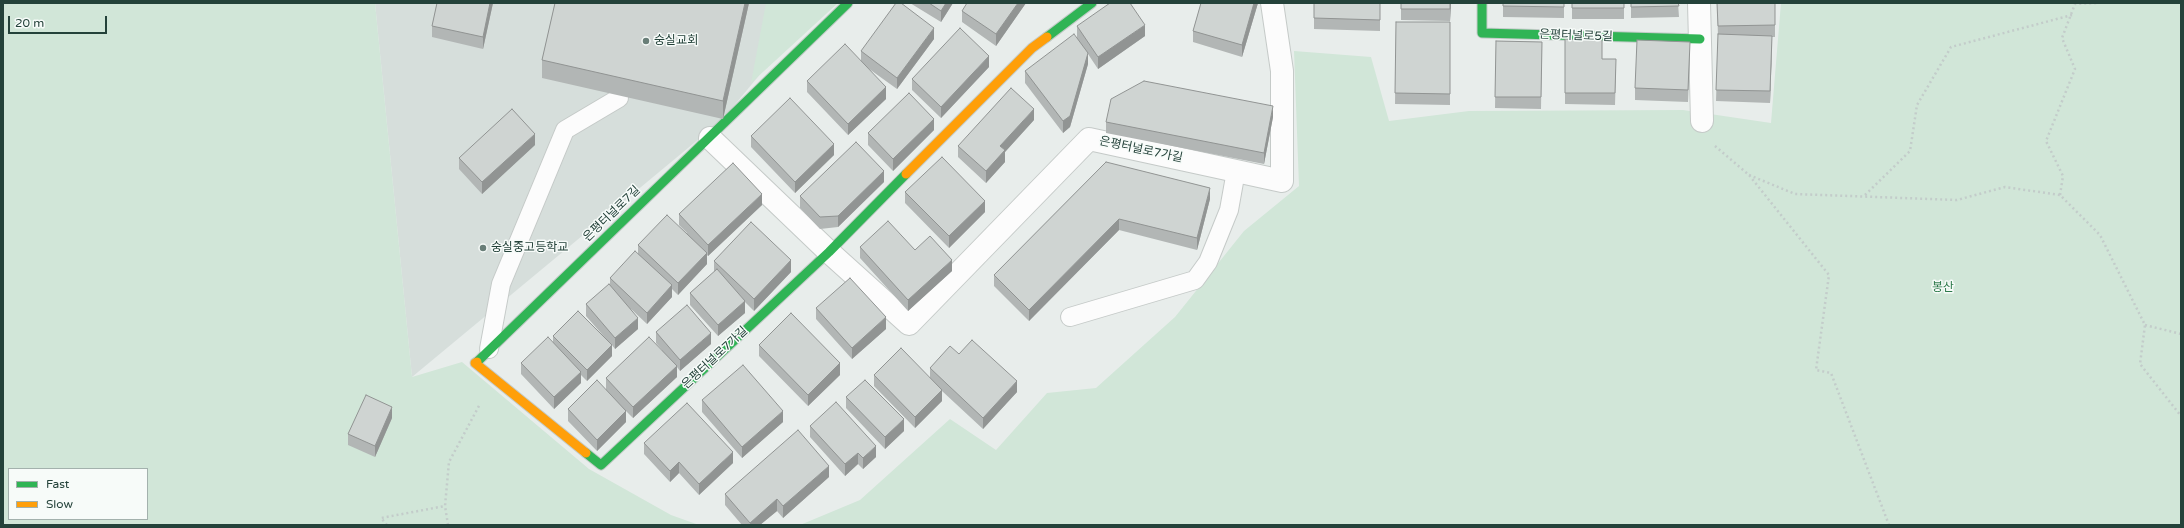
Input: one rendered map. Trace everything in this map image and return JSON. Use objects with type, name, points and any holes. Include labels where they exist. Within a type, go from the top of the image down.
[{"type":"street","name":"은평터널로7길","points":[[600,465],[474,363],[710,138],[848,3]]},
{"type":"street","name":"은평터널로7가길","points":[[600,465],[830,252],[1032,48],[1092,3]]},
{"type":"street","name":"은평터널로7가길","points":[[710,138],[830,252],[909,324],[1089,139],[1282,181],[1282,71],[1272,3]]},
{"type":"street","name":"은평터널로5길","points":[[1482,3],[1482,33],[1700,39]]},
{"type":"street","points":[[1699,3],[1702,121]]},
{"type":"lane","points":[[489,349],[501,284],[565,130],[619,98]]},
{"type":"lane","points":[[1070,317],[1195,280],[1208,262],[1229,210],[1236,171]]},
{"type":"path","points":[[2060,195],[2063,176],[2046,141],[2075,69],[2062,38],[2075,4],[2099,3]]},
{"type":"path","points":[[1865,195],[1910,151],[1917,105],[1951,47],[2072,15]]},
{"type":"path","points":[[1702,121],[1710,142],[1749,175],[1829,275],[1816,370],[1831,373],[1889,525]]},
{"type":"path","points":[[1749,175],[1795,194],[1865,195],[1957,200],[2005,187],[2060,195],[2100,236],[2145,325],[2140,364],[2181,416]]},
{"type":"path","points":[[2145,325],[2181,334]]},
{"type":"path","points":[[448,525],[445,506],[449,462],[474,412],[496,380]]},
{"type":"path","points":[[387,525],[381,518],[445,506]]},
{"type":"shaded area","name":"숭실중고등학교","points":[[375,3],[819,3],[723,119],[412,377]]},
{"type":"green space","points":[[3,3],[375,3],[412,377],[462,362],[589,469],[671,515],[699,525],[3,525]]},
{"type":"green space","points":[[766,3],[838,3],[751,83]]},
{"type":"green space","name":"봉산","points":[[1781,3],[2181,3],[2181,525],[800,525],[860,500],[950,419],[996,450],[1047,393],[1096,388],[1175,317],[1244,231],[1299,186],[1294,51],[1371,57],[1389,121],[1469,111],[1683,110],[1771,123]]},
{"type":"building","points":[[437,3],[490,3],[483,37],[432,26]]},
{"type":"building","name":"숭실교회","points":[[555,3],[745,3],[723,101],[542,60]]},
{"type":"building","points":[[896,3],[901,3],[934,28],[897,78],[861,51]]},
{"type":"building","points":[[929,3],[946,3],[941,11]]},
{"type":"building","points":[[967,3],[1018,3],[996,34],[962,11]]},
{"type":"building","points":[[1110,3],[1130,3],[1145,25],[1098,57],[1077,26]]},
{"type":"building","points":[[1201,3],[1254,3],[1242,45],[1193,31]]},
{"type":"building","points":[[1314,3],[1380,3],[1380,20],[1314,18]]},
{"type":"building","points":[[1401,3],[1450,3],[1450,9],[1401,9]]},
{"type":"building","points":[[1503,3],[1564,3],[1564,7],[1503,6]]},
{"type":"building","points":[[1572,3],[1624,3],[1624,8],[1572,8]]},
{"type":"building","points":[[1631,3],[1678,3],[1679,6],[1631,7]]},
{"type":"building","points":[[1717,3],[1775,3],[1775,25],[1718,26]]},
{"type":"building","points":[[1396,22],[1450,22],[1450,94],[1395,93]]},
{"type":"building","points":[[960,28],[989,56],[941,107],[912,79]]},
{"type":"building","points":[[1074,34],[1088,53],[1070,116],[1063,121],[1025,71]]},
{"type":"building","points":[[1718,34],[1772,36],[1770,91],[1716,90]]},
{"type":"building","points":[[1565,39],[1602,40],[1602,59],[1616,59],[1615,93],[1565,93]]},
{"type":"building","points":[[1637,40],[1690,42],[1688,90],[1635,88]]},
{"type":"building","points":[[1496,41],[1542,42],[1541,97],[1495,97]]},
{"type":"building","points":[[845,44],[886,87],[848,124],[807,81]]},
{"type":"building","points":[[1144,81],[1273,106],[1264,153],[1106,122],[1111,99]]},
{"type":"building","points":[[1011,88],[1034,109],[1000,146],[1005,150],[986,171],[958,146]]},
{"type":"building","points":[[909,93],[934,119],[893,159],[868,133]]},
{"type":"building","points":[[790,98],[834,144],[795,182],[751,136]]},
{"type":"building","points":[[512,109],[535,134],[482,182],[459,158]]},
{"type":"building","points":[[856,142],[884,171],[838,216],[820,217],[800,196]]},
{"type":"building","points":[[942,157],[985,201],[949,236],[905,192]]},
{"type":"building","points":[[1106,162],[1210,188],[1197,238],[1119,219],[1029,310],[994,275]]},
{"type":"building","points":[[733,163],[762,194],[708,245],[679,214]]},
{"type":"building","points":[[667,215],[707,253],[678,283],[638,245]]},
{"type":"building","points":[[888,221],[915,250],[930,236],[952,260],[908,300],[860,247]]},
{"type":"building","points":[[751,222],[791,260],[754,299],[714,261]]},
{"type":"building","points":[[635,251],[672,285],[647,313],[610,278]]},
{"type":"building","points":[[717,269],[745,301],[718,325],[690,293]]},
{"type":"building","points":[[850,278],[886,317],[852,348],[816,308]]},
{"type":"building","points":[[609,284],[638,318],[615,338],[586,304]]},
{"type":"building","points":[[687,305],[711,333],[680,360],[656,332]]},
{"type":"building","points":[[578,311],[612,345],[587,370],[553,336]]},
{"type":"building","points":[[791,313],[840,363],[808,395],[759,345]]},
{"type":"building","points":[[548,337],[581,372],[554,397],[521,363]]},
{"type":"building","points":[[649,337],[677,366],[633,407],[606,378]]},
{"type":"building","points":[[972,340],[1017,381],[983,418],[930,368],[950,346],[959,354]]},
{"type":"building","points":[[901,348],[942,390],[915,417],[874,375]]},
{"type":"building","points":[[743,365],[783,411],[742,447],[702,400]]},
{"type":"building","points":[[597,380],[626,411],[597,440],[568,409]]},
{"type":"building","points":[[865,380],[904,419],[885,437],[846,397]]},
{"type":"building","points":[[366,395],[392,407],[375,446],[348,434]]},
{"type":"building","points":[[836,402],[876,446],[863,458],[858,453],[845,464],[810,426]]},
{"type":"building","points":[[687,403],[733,452],[699,484],[679,462],[670,471],[644,443]]},
{"type":"building","points":[[798,430],[829,466],[783,506],[777,499],[750,523],[725,494]]},
{"type":"traffic: fast","points":[[477,362],[848,3]]},
{"type":"traffic: fast","points":[[1047,37],[1092,3]]},
{"type":"traffic: fast","points":[[1482,3],[1482,33],[1700,39]]},
{"type":"traffic: fast","points":[[586,453],[601,465],[829,252],[906,174]]},
{"type":"traffic: slow","points":[[906,174],[1032,48],[1047,37]]},
{"type":"traffic: slow","points":[[477,362],[475,363],[586,453]]},
{"type":"place","name":"숭실교회","points":[[646,41]]},
{"type":"place","name":"숭실중고등학교","points":[[483,248]]}]
